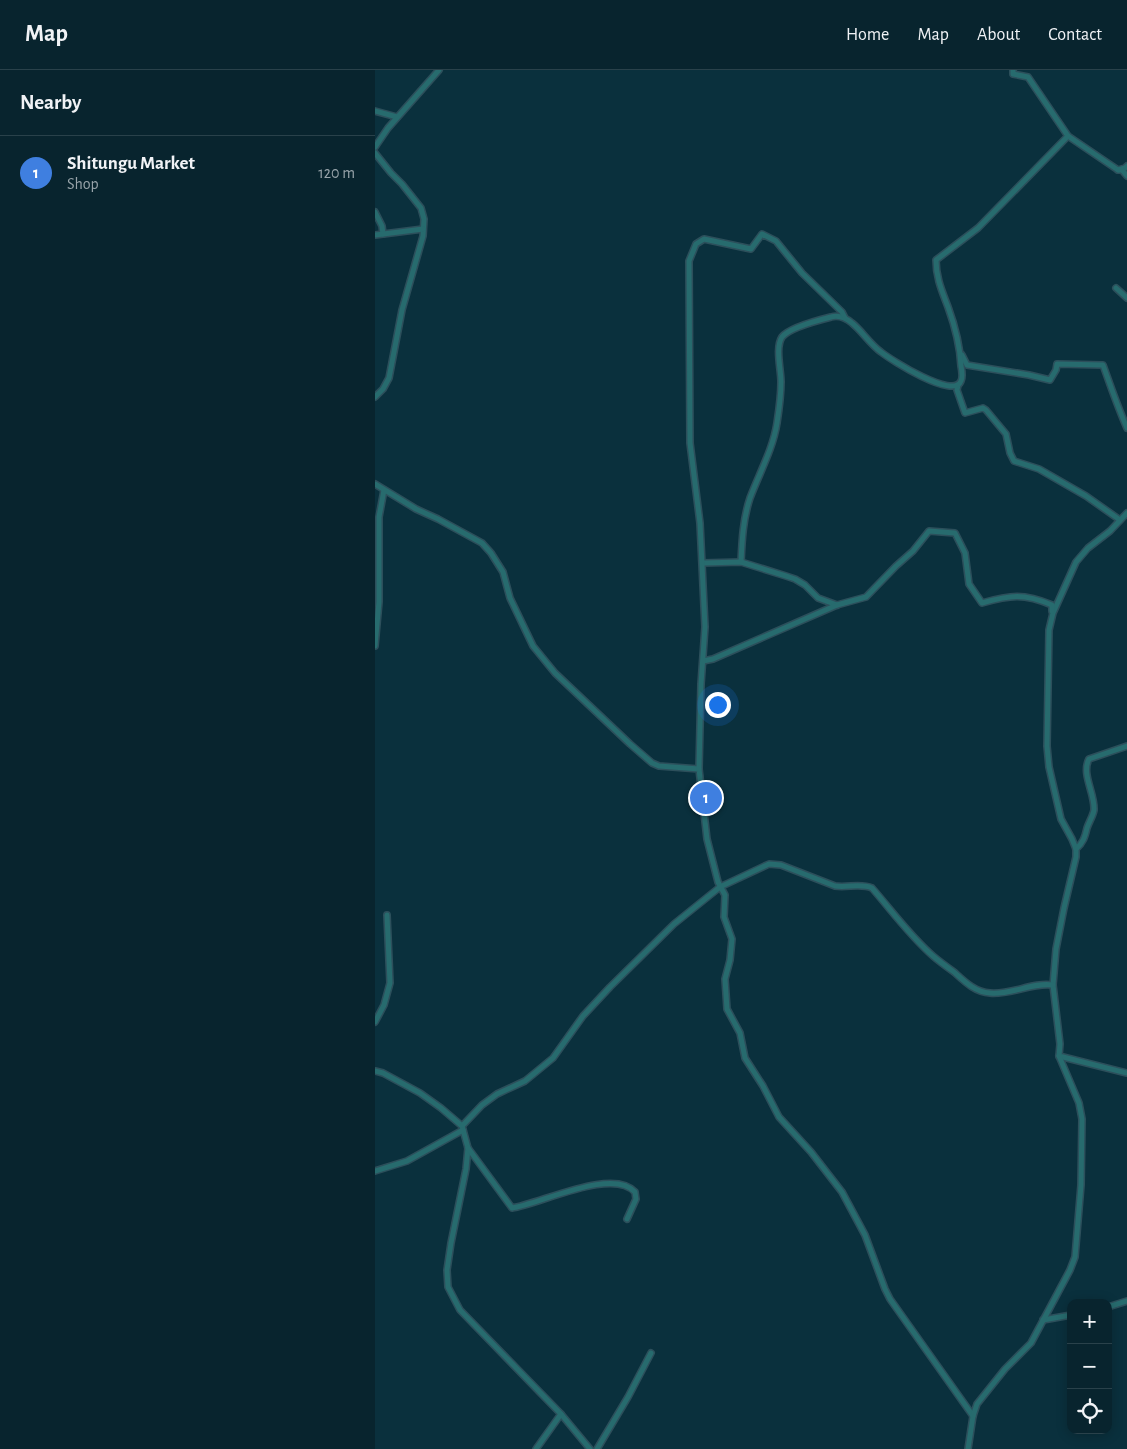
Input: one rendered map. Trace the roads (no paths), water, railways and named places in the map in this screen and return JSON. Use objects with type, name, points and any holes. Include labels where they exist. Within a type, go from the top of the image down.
[{"type":"street","points":[[375,147],[397,117],[439,70]]},
{"type":"street","points":[[1013,70],[1013,74],[1029,77],[1068,136],[1118,170],[1122,170],[1127,176]]},
{"type":"street","points":[[375,111],[397,117]]},
{"type":"street","points":[[1068,136],[978,228],[936,260],[937,278],[967,365],[1050,380],[1057,364],[1103,366],[1127,428]]},
{"type":"street","points":[[375,153],[421,208],[424,219],[423,230],[402,310],[389,378],[383,389],[375,397]]},
{"type":"street","points":[[1118,170],[1127,166]]},
{"type":"street","points":[[375,212],[382,226],[383,234]]},
{"type":"street","points":[[375,235],[423,230]]},
{"type":"street","points":[[958,385],[952,387],[943,385],[908,369],[881,352],[801,273],[776,241],[762,234],[751,249],[704,239],[695,244],[689,261],[690,433],[703,563],[705,627],[699,769],[707,839],[720,887],[725,895],[724,916],[732,939],[730,960],[725,979],[727,1009],[740,1033],[745,1058],[763,1086],[779,1117],[811,1152],[842,1192],[865,1235],[890,1299],[973,1416]]},
{"type":"street","points":[[1116,288],[1127,298]]},
{"type":"street","points":[[741,562],[745,520],[750,500],[777,426],[781,384],[779,349],[781,339],[793,330],[833,316],[845,318]]},
{"type":"street","points":[[961,352],[962,376],[957,390],[965,413],[983,408],[986,410],[1006,434],[1010,454],[1014,461],[1039,469],[1086,496],[1121,520]]},
{"type":"street","points":[[375,484],[482,544],[491,553],[503,572],[510,598],[533,646],[555,673],[630,744],[652,763],[659,766],[699,769]]},
{"type":"street","points":[[375,646],[379,602],[379,518],[384,490]]},
{"type":"street","points":[[968,1449],[973,1416],[977,1404],[1005,1369],[1031,1343],[1075,1257],[1081,1185],[1081,1112],[1059,1056],[1060,1044],[1053,985],[1056,949],[1074,871],[1076,849],[1061,819],[1049,767],[1047,746],[1049,630],[1053,613],[1076,562],[1088,548],[1110,531],[1127,512]]},
{"type":"street","points":[[703,661],[713,659],[837,605],[869,595],[913,551],[929,531],[955,533],[965,553],[969,584],[982,603],[1006,596],[1035,598],[1052,605],[1053,613]]},
{"type":"street","points":[[703,563],[741,562],[795,579],[805,585],[818,598],[837,605]]},
{"type":"street","points":[[1076,849],[1084,840],[1094,808],[1087,773],[1088,761],[1089,759],[1127,746]]},
{"type":"street","points":[[375,1171],[407,1161],[462,1128],[489,1099],[525,1081],[553,1058],[583,1016],[674,924],[720,887],[769,864],[781,865],[844,888],[870,886],[933,956],[976,989],[989,993],[1004,993],[1039,985],[1053,985]]},
{"type":"street","points":[[375,1022],[384,1005],[390,983],[387,915]]},
{"type":"street","points":[[1059,1056],[1127,1073]]},
{"type":"street","points":[[375,1071],[383,1073],[420,1093],[441,1108],[462,1128],[468,1148],[512,1208],[562,1192],[602,1184],[617,1184],[626,1185],[635,1192],[636,1199],[627,1220]]},
{"type":"street","points":[[468,1148],[466,1169],[447,1270],[448,1288],[460,1310],[561,1414],[590,1449]]},
{"type":"street","points":[[1112,1305],[1127,1301]]},
{"type":"street","points":[[1043,1320],[1067,1315]]},
{"type":"street","points":[[597,1449],[628,1397],[651,1353]]},
{"type":"street","points":[[536,1449],[561,1414]]},
{"type":"place","name":"Shitungu Market","points":[[706,798]]}]
